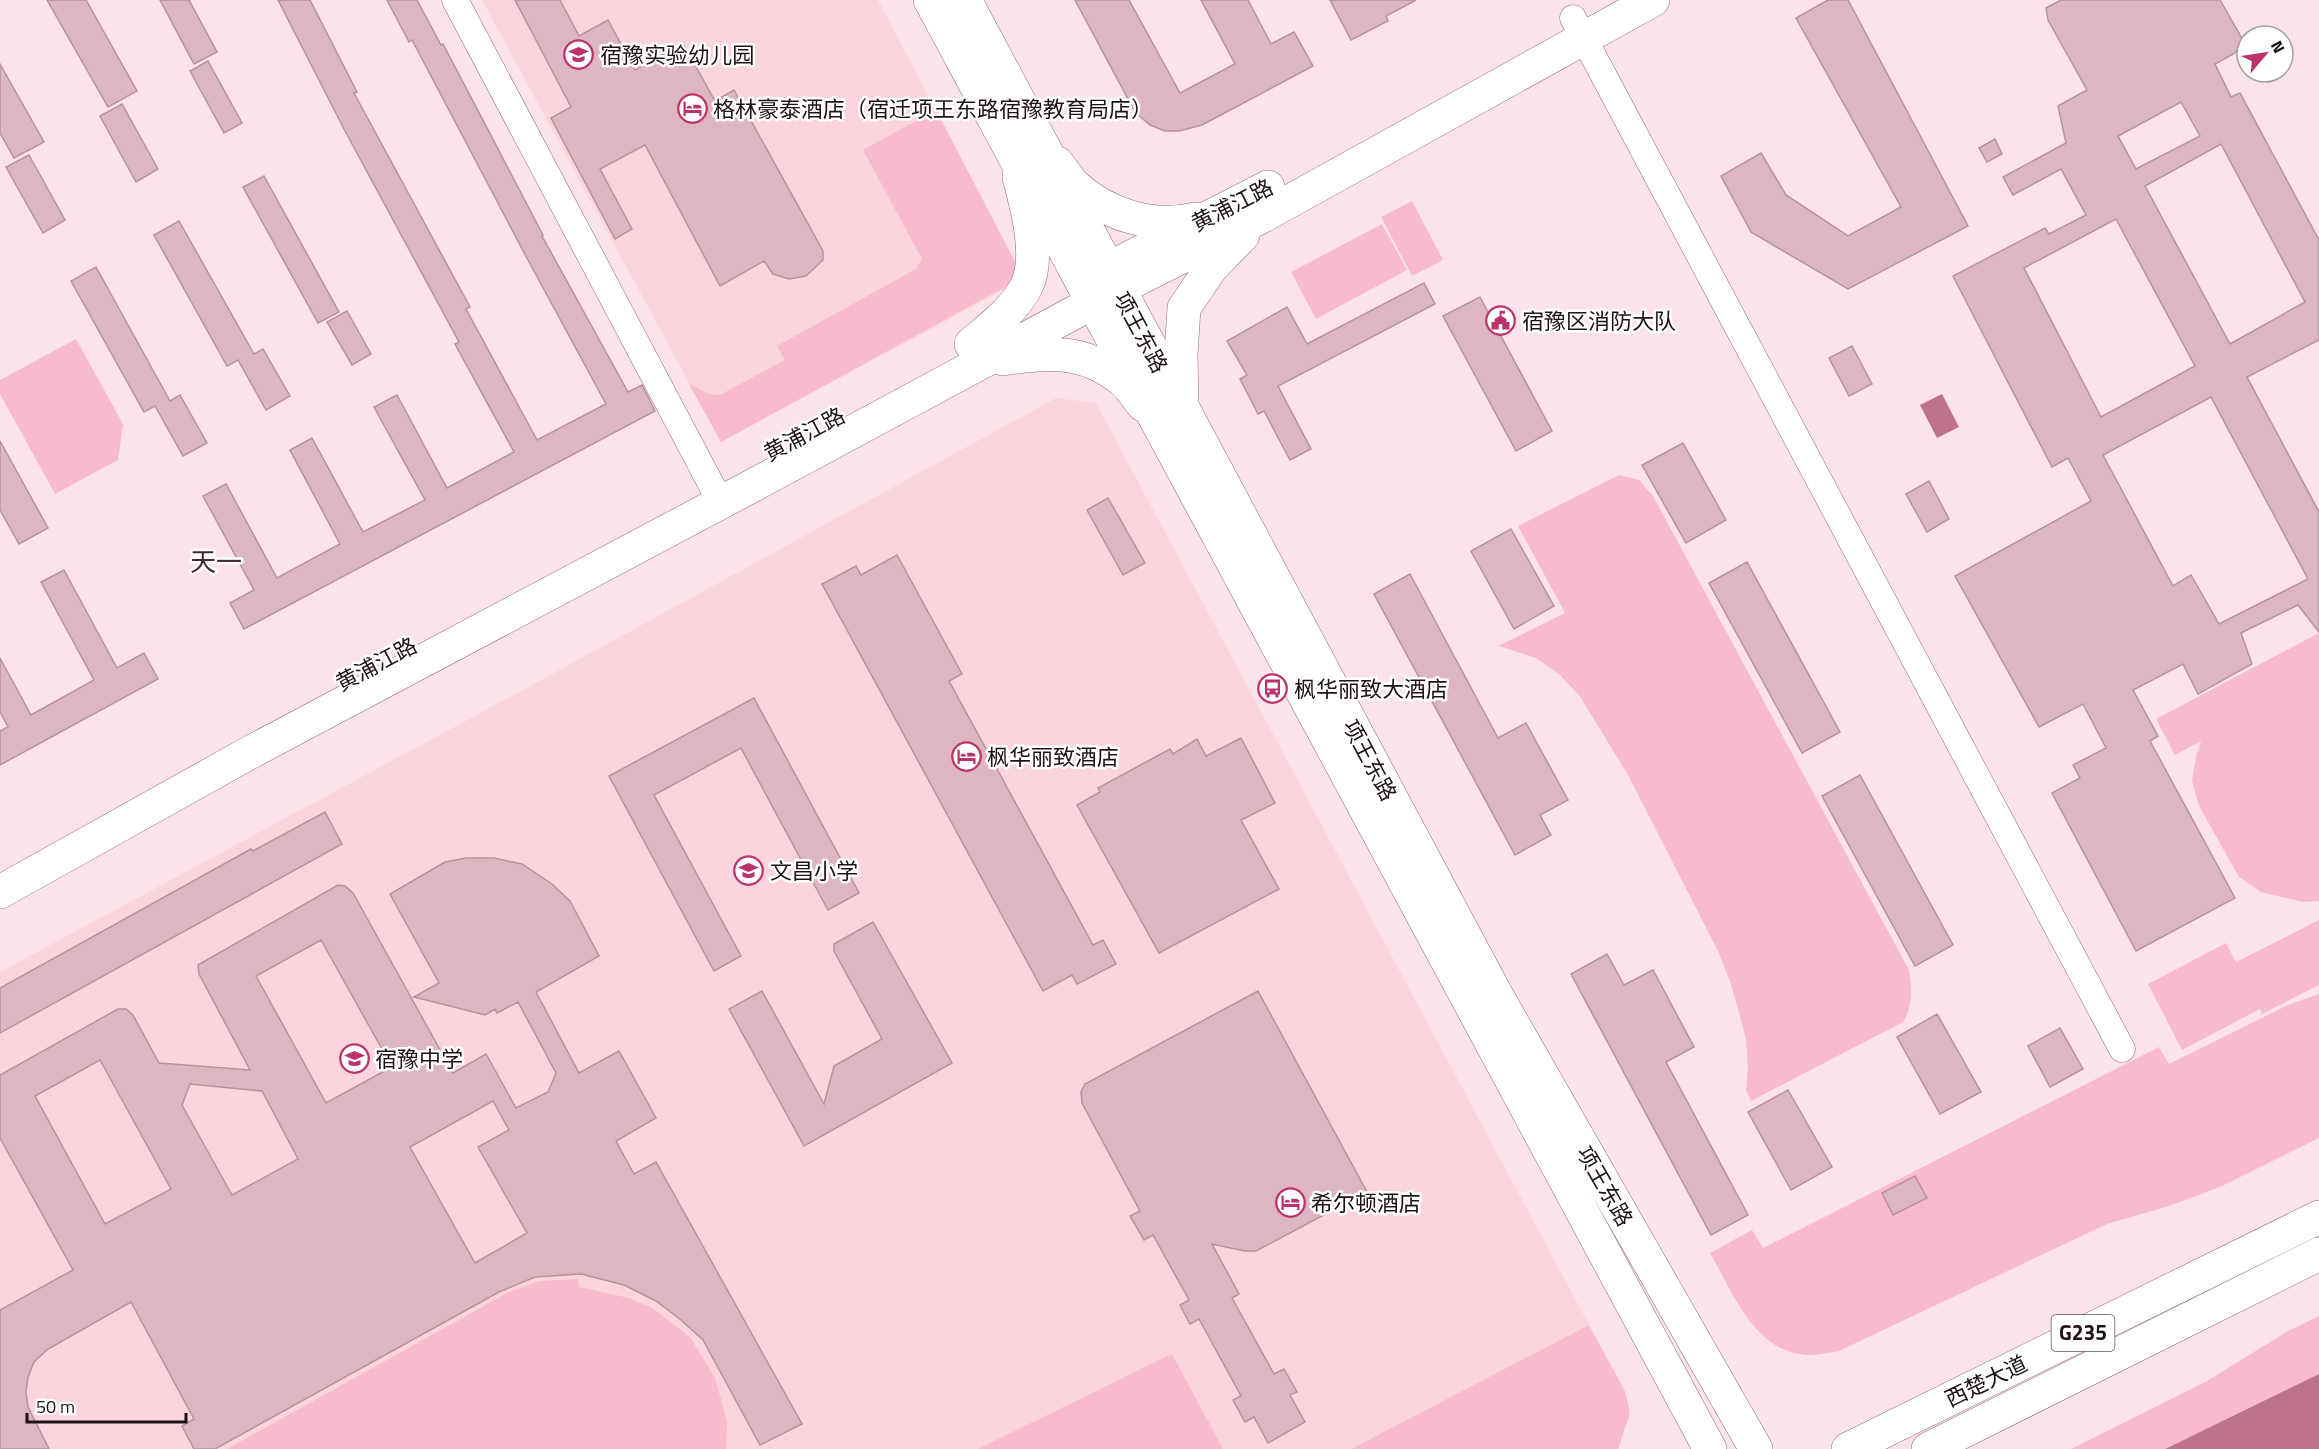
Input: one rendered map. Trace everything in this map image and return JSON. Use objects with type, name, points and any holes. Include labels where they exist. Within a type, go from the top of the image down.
[{"type":"main road","name":"项王东路","points":[[930,0],[1028,152],[1169,415],[1710,1449]]},
{"type":"main road","name":"项王东路","points":[[965,0],[1028,152]]},
{"type":"main road","name":"黄浦江路","points":[[1579,27],[1606,0]]},
{"type":"main road","name":"黄浦江路","points":[[0,866],[716,493],[1100,286],[1258,206],[1579,27],[1653,0]]},
{"type":"main road","points":[[1028,152],[1106,207],[1134,219],[1163,224],[1258,206]]},
{"type":"main road","points":[[976,353],[999,321],[1018,300],[1027,286],[1031,273],[1028,152]]},
{"type":"main road","points":[[976,353],[1043,353],[1072,356],[1100,365],[1169,415],[1181,355],[1184,308],[1258,206]]},
{"type":"main road","name":"项王东路","points":[[1169,415],[1755,1449]]},
{"type":"main road","name":"黄浦江路","points":[[0,892],[716,493]]},
{"type":"main road","name":"西楚大道","points":[[1848,1449],[2319,1217]]},
{"type":"main road","name":"西楚大道","points":[[1928,1449],[2319,1254]]},
{"type":"street","points":[[455,0],[716,493]]},
{"type":"street","points":[[1579,27],[2122,1049]]},
{"type":"shaded area","points":[[482,0],[878,0],[1024,279],[721,442]]},
{"type":"shaded area","points":[[936,110],[1023,277],[721,442],[689,384],[709,394],[720,395],[785,360],[777,346],[916,269],[922,259],[863,150]]},
{"type":"shaded area","points":[[1412,201],[1443,260],[1412,276],[1381,217]]},
{"type":"shaded area","points":[[1382,224],[1407,270],[1316,319],[1291,272]]},
{"type":"shaded area","points":[[76,339],[123,424],[118,460],[55,494],[0,394],[0,380]]},
{"type":"shaded area","points":[[1942,394],[1959,427],[1937,438],[1920,405]]},
{"type":"shaded area","points":[[1056,398],[1096,403],[1589,1325],[1351,1449],[1223,1449],[1171,1354],[978,1449],[0,1449],[0,972],[512,696]]},
{"type":"shaded area","points":[[1619,475],[1639,480],[1653,496],[1909,970],[1911,997],[1903,1022],[1751,1101],[1746,1090],[1748,1068],[1746,1039],[1731,984],[1718,951],[1628,775],[1579,695],[1559,674],[1536,658],[1498,646],[1565,613],[1518,526]]},
{"type":"shaded area","points":[[2319,633],[2319,901],[2302,902],[2261,892],[2239,877],[2199,806],[2192,781],[2201,741],[2175,755],[2156,719]]},
{"type":"shaded area","points":[[2319,920],[2319,985],[2262,1014],[2260,1009],[2182,1050],[2148,984],[2226,943],[2236,962]]},
{"type":"shaded area","points":[[2319,994],[2319,1138],[2220,1187],[2166,1207],[2107,1224],[1839,1351],[1811,1355],[1792,1352],[1775,1345],[1748,1319],[1710,1253],[1752,1230],[1763,1248],[2159,1047],[2169,1064],[2288,1005]]},
{"type":"shaded area","points":[[578,1279],[579,1287],[629,1298],[652,1308],[690,1337],[715,1378],[727,1421],[726,1449],[227,1449],[509,1292],[540,1281]]},
{"type":"shaded area","points":[[2319,1316],[2319,1374],[2165,1449],[2071,1449],[2207,1381],[2288,1331]]},
{"type":"shaded area","points":[[1589,1325],[1625,1391],[1630,1413],[1618,1449],[1351,1449]]},
{"type":"shaded area","points":[[1172,1354],[1223,1449],[978,1449],[1157,1361]]},
{"type":"shaded area","points":[[2319,1374],[2319,1449],[2165,1449]]},
{"type":"building","points":[[47,0],[86,0],[137,91],[108,107]]},
{"type":"building","points":[[160,0],[189,0],[217,52],[194,64]]},
{"type":"building","points":[[278,0],[310,0],[357,92],[354,93],[470,307],[466,309],[537,440],[606,404],[412,40],[409,42],[387,0],[417,0],[441,45],[443,44],[542,236],[628,392],[642,385],[655,411],[244,629],[230,603],[254,590],[203,496],[226,484],[277,578],[340,544],[290,450],[312,438],[363,532],[425,500],[374,407],[397,395],[447,488],[514,452],[455,344],[459,342],[345,131]]},
{"type":"building","points":[[515,0],[560,0],[579,36],[608,20],[635,70],[683,43],[715,101],[734,90],[823,251],[823,260],[806,276],[789,279],[773,274],[764,261],[720,286],[645,145],[600,169],[632,229],[615,239],[551,118],[571,107]]},
{"type":"building","points":[[1075,0],[1129,0],[1180,93],[1235,64],[1201,0],[1248,0],[1271,44],[1294,32],[1313,66],[1202,125],[1179,131],[1165,131],[1150,125],[1135,112]]},
{"type":"building","points":[[1330,0],[1416,0],[1386,16],[1388,21],[1351,40]]},
{"type":"building","points":[[1828,0],[1848,0],[1968,226],[1848,289],[1751,232],[1721,176],[1761,153],[1786,195],[1848,236],[1901,207],[1796,18]]},
{"type":"building","points":[[2061,0],[2220,0],[2235,26],[2235,53],[2215,64],[2231,97],[2240,93],[2319,240],[2319,340],[2247,377],[2319,512],[2319,632],[2298,605],[2241,633],[2252,664],[2198,694],[2183,664],[2133,690],[2158,736],[2150,741],[2235,898],[2136,951],[2052,793],[2080,778],[2073,765],[2106,748],[2083,704],[2039,727],[1955,576],[2091,501],[2068,458],[2052,467],[1953,276],[2045,228],[2049,234],[2086,215],[2061,169],[2013,195],[2003,177],[2066,143],[2058,106],[2087,90],[2048,20],[2046,8]],"holes":[[[2181,102],[2200,136],[2136,169],[2118,136]],[[2221,144],[2305,302],[2230,344],[2145,186]],[[2116,219],[2195,366],[2101,417],[2024,268]],[[2211,397],[2308,579],[2219,624],[2191,575],[2173,586],[2103,455]]]},
{"type":"building","points":[[208,61],[242,123],[224,133],[190,71]]},
{"type":"building","points":[[0,64],[44,142],[14,158],[0,133]]},
{"type":"building","points":[[122,104],[158,169],[136,182],[100,116]]},
{"type":"building","points":[[1995,139],[2002,154],[1987,162],[1979,148]]},
{"type":"building","points":[[29,155],[65,220],[43,233],[6,167]]},
{"type":"building","points":[[264,176],[339,312],[318,323],[243,187]]},
{"type":"building","points":[[179,221],[254,354],[263,349],[290,396],[266,410],[238,360],[227,366],[154,235]]},
{"type":"building","points":[[96,267],[170,401],[180,395],[207,443],[183,456],[155,406],[144,412],[71,281]]},
{"type":"building","points":[[1424,283],[1435,304],[1278,386],[1311,449],[1290,460],[1264,411],[1258,414],[1240,379],[1247,375],[1227,341],[1287,307],[1307,344]]},
{"type":"building","points":[[1480,297],[1552,431],[1516,451],[1443,316]]},
{"type":"building","points":[[347,311],[371,354],[352,365],[327,322]]},
{"type":"building","points":[[1852,346],[1872,384],[1849,396],[1829,358]]},
{"type":"building","points":[[0,441],[48,528],[19,544],[0,510]]},
{"type":"building","points":[[1683,443],[1726,520],[1686,543],[1642,465]]},
{"type":"building","points":[[1929,481],[1949,519],[1927,532],[1906,494]]},
{"type":"building","points":[[1108,498],[1145,563],[1123,575],[1087,510]]},
{"type":"building","points":[[1511,529],[1554,606],[1514,629],[1471,551]]},
{"type":"building","points":[[897,555],[962,674],[949,681],[1093,945],[1103,940],[1116,964],[1077,984],[1072,975],[1043,991],[822,584],[856,566],[861,575]]},
{"type":"building","points":[[1747,562],[1840,732],[1802,753],[1709,583]]},
{"type":"building","points":[[64,570],[117,668],[144,653],[158,679],[0,765],[0,731],[8,727],[0,712],[0,658],[31,715],[94,680],[41,582]]},
{"type":"building","points":[[1410,574],[1498,738],[1526,723],[1568,800],[1540,815],[1551,835],[1515,855],[1374,594]]},
{"type":"building","points":[[754,698],[859,893],[828,910],[741,748],[654,795],[741,956],[714,971],[609,776]]},
{"type":"building","points":[[1241,738],[1275,803],[1241,820],[1279,889],[1159,953],[1077,805],[1100,792],[1098,788],[1170,749],[1173,754],[1197,739],[1206,756]]},
{"type":"building","points":[[1860,775],[1953,945],[1915,966],[1822,796]]},
{"type":"building","points":[[325,812],[342,844],[0,1033],[0,988],[251,849],[253,851]]},
{"type":"building","points":[[466,858],[494,858],[522,864],[552,884],[570,901],[599,956],[536,992],[579,1073],[619,1051],[656,1118],[616,1141],[634,1174],[656,1162],[802,1424],[760,1445],[703,1340],[656,1301],[624,1285],[581,1274],[535,1277],[499,1292],[215,1449],[194,1449],[182,1426],[194,1419],[131,1302],[48,1349],[34,1362],[28,1377],[26,1392],[28,1407],[49,1449],[0,1449],[0,1310],[73,1270],[0,1138],[0,1075],[118,1009],[126,1009],[133,1015],[159,1063],[250,1070],[199,974],[198,965],[338,885],[345,886],[353,893],[453,1073],[486,1054],[516,1108],[548,1092],[556,1073],[518,1002],[497,1013],[495,1009],[485,1015],[414,997],[439,983],[390,894],[445,862]],"holes":[[[321,940],[392,1067],[326,1103],[256,976]],[[100,1060],[171,1189],[105,1224],[35,1096]],[[190,1084],[262,1091],[298,1159],[232,1195],[182,1105]],[[493,1101],[509,1130],[478,1147],[527,1233],[475,1263],[410,1147]]]},
{"type":"building","points":[[873,922],[952,1063],[804,1146],[729,1009],[762,991],[824,1104],[834,1066],[882,1039],[834,951],[834,944]]},
{"type":"building","points":[[1607,954],[1624,985],[1653,970],[1694,1047],[1666,1062],[1748,1215],[1711,1235],[1571,974]]},
{"type":"building","points":[[1258,991],[1367,1192],[1256,1251],[1212,1244],[1239,1294],[1232,1298],[1274,1374],[1284,1369],[1297,1392],[1290,1395],[1305,1422],[1268,1443],[1254,1417],[1245,1422],[1233,1400],[1241,1396],[1199,1319],[1190,1324],[1180,1305],[1189,1300],[1153,1235],[1144,1240],[1130,1216],[1140,1211],[1082,1103],[1081,1092],[1085,1084]]},
{"type":"building","points":[[1937,1014],[1981,1092],[1940,1114],[1897,1037]]},
{"type":"building","points":[[2060,1028],[2083,1069],[2050,1087],[2028,1046]]},
{"type":"building","points":[[1788,1090],[1832,1167],[1791,1190],[1748,1112]]},
{"type":"building","points":[[1915,1176],[1927,1198],[1893,1215],[1882,1193]]},
{"type":"place","name":"宿豫实验幼儿园","points":[[579,55]]},
{"type":"place","name":"格林豪泰酒店（宿迁项王东路宿豫教育局店）","points":[[692,109]]},
{"type":"place","name":"宿豫区消防大队","points":[[1501,321]]},
{"type":"place","name":"枫华丽致大酒店","points":[[1273,689]]},
{"type":"place","name":"枫华丽致酒店","points":[[966,757]]},
{"type":"place","name":"文昌小学","points":[[749,871]]},
{"type":"place","name":"宿豫中学","points":[[354,1059]]},
{"type":"place","name":"希尔顿酒店","points":[[1290,1203]]},
{"type":"district","name":"天一","points":[[216,562]]}]
